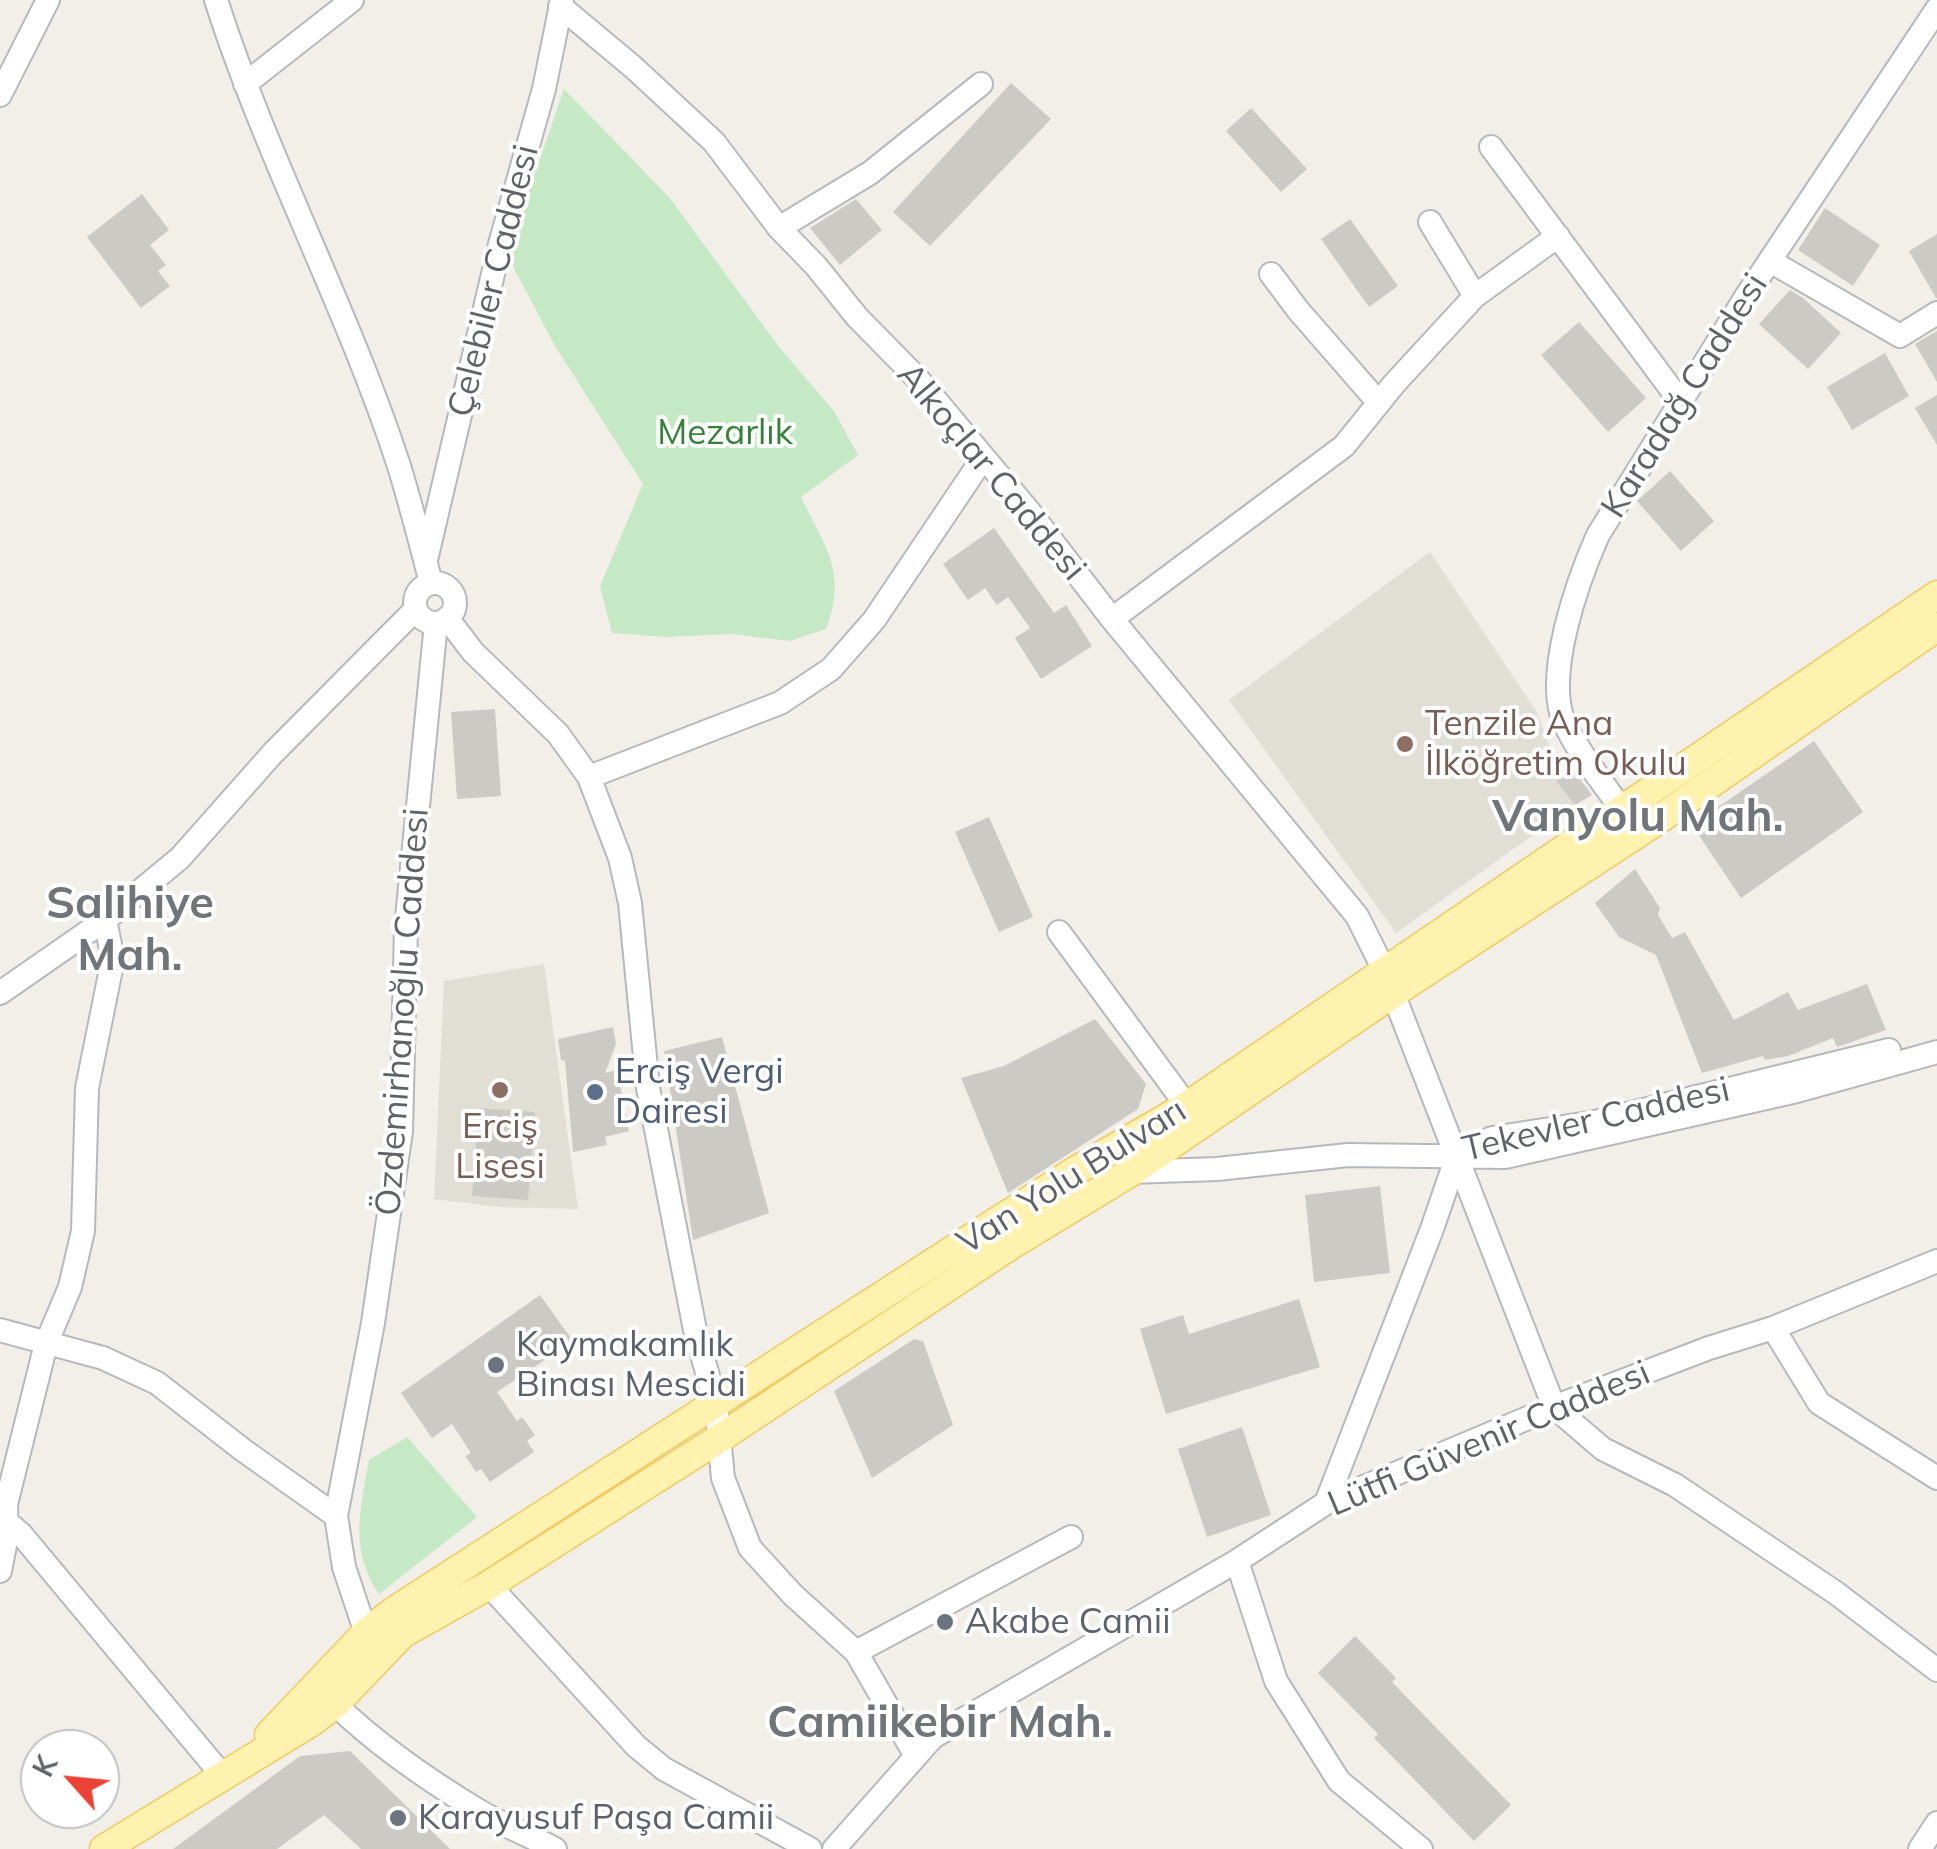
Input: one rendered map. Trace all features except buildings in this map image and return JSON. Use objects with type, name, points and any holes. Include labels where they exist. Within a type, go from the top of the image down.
[{"type":"main road","name":"Van Yolu Bulvarı","points":[[222,1775],[284,1722],[366,1633],[494,1544],[1075,1171],[1388,982],[1622,810],[1937,595]]},
{"type":"main road","points":[[104,1849],[335,1704],[402,1634],[489,1585],[1011,1245],[1131,1172],[1388,982],[1655,822],[1937,627]]},
{"type":"street","points":[[0,95],[48,0]]},
{"type":"street","points":[[216,0],[245,84],[344,321],[399,466],[428,573],[453,594],[454,608],[441,620]]},
{"type":"street","points":[[245,84],[352,0]]},
{"type":"street","name":"Alkoçlar Caddesi","points":[[561,3],[714,142],[778,228],[918,380],[1028,510],[1112,619],[1357,916],[1388,982],[1554,1407]]},
{"type":"street","name":"Çelebiler Caddesi","points":[[428,573],[500,244],[544,89],[561,3]]},
{"type":"street","name":"Karadağ Caddesi","points":[[1622,810],[1564,723],[1558,697],[1571,604],[1598,535],[1680,401],[1937,9]]},
{"type":"street","points":[[778,228],[870,173],[980,84]]},
{"type":"street","points":[[1491,147],[1680,401]]},
{"type":"street","points":[[1430,222],[1476,296]]},
{"type":"street","points":[[1112,619],[1344,446],[1476,296],[1558,236]]},
{"type":"street","points":[[1770,262],[1900,336],[1937,313]]},
{"type":"street","points":[[1271,274],[1379,403]]},
{"type":"street","points":[[589,778],[780,704],[831,670],[874,620],[983,458]]},
{"type":"street","points":[[0,993],[105,920],[180,858],[273,753],[416,608],[428,573]]},
{"type":"street","points":[[416,608],[424,619],[441,620],[558,734],[589,778],[620,858],[630,904],[648,1088],[694,1330],[716,1404],[723,1478],[750,1548],[793,1595],[856,1652],[916,1756]]},
{"type":"street","name":"Özdemirhanoğlu Caddesi","points":[[366,1633],[344,1567],[336,1516],[373,1323],[402,1131],[406,928],[441,620]]},
{"type":"street","points":[[0,1571],[6,1504],[46,1344],[70,1287],[83,1232],[88,1088],[113,958],[105,920]]},
{"type":"street","points":[[1059,932],[1187,1106]]},
{"type":"street","name":"Tekevler Caddesi","points":[[1131,1172],[1218,1169],[1348,1155],[1457,1156],[1492,1138],[1595,1122],[1937,1038]]},
{"type":"street","points":[[1326,1503],[1457,1156],[1505,1157],[1568,1145],[1797,1091],[1937,1052]]},
{"type":"street","name":"Lütfi Güvenir Caddesi","points":[[834,1849],[934,1737],[1237,1560],[1326,1503],[1554,1407],[1772,1328],[1937,1261]]},
{"type":"street","points":[[1772,1328],[1819,1403],[1937,1478]]},
{"type":"street","points":[[0,1330],[103,1358],[157,1383],[336,1516]]},
{"type":"street","points":[[1554,1407],[1603,1449],[1692,1496],[1836,1593],[1937,1670]]},
{"type":"street","points":[[7,1522],[22,1534],[222,1775]]},
{"type":"street","points":[[856,1652],[1070,1537]]},
{"type":"street","points":[[1237,1560],[1276,1682],[1339,1781],[1421,1849]]},
{"type":"street","points":[[489,1585],[650,1758],[807,1849]]},
{"type":"street","points":[[335,1704],[367,1735],[480,1812],[556,1849]]},
{"type":"street","points":[[1920,1849],[1937,1824]]},
{"type":"shaded area","name":"Tenzile Ana İlköğretim Okulu","points":[[1430,552],[1536,711],[1562,778],[1557,782],[1575,805],[1396,933],[1229,700]]},
{"type":"shaded area","name":"Erciş Lisesi","points":[[544,964],[578,1209],[499,1207],[434,1199],[444,981]]},
{"type":"green space","name":"Mezarlık","points":[[564,89],[669,197],[779,347],[834,411],[858,455],[801,497],[825,546],[834,576],[835,592],[826,629],[790,641],[732,634],[666,637],[612,633],[600,586],[643,484],[555,346],[507,255]]},
{"type":"green space","points":[[407,1437],[477,1517],[379,1594],[360,1545],[360,1513],[369,1460]]},
{"type":"place","name":"Tenzile Ana İlköğretim Okulu","points":[[1405,744]]},
{"type":"place","name":"Erciş Lisesi","points":[[500,1090]]},
{"type":"place","name":"Erciş Vergi Dairesi","points":[[595,1092]]},
{"type":"place","name":"Kaymakamlık Binası Mescidi","points":[[496,1365]]},
{"type":"place","name":"Akabe Camii","points":[[945,1622]]},
{"type":"place","name":"Karayusuf Paşa Camii","points":[[398,1818]]},
{"type":"district","name":"Vanyolu Mah.","points":[[1638,817]]},
{"type":"district","name":"Salihiye Mah.","points":[[130,930]]},
{"type":"district","name":"Camiikebir Mah.","points":[[940,1723]]}]
